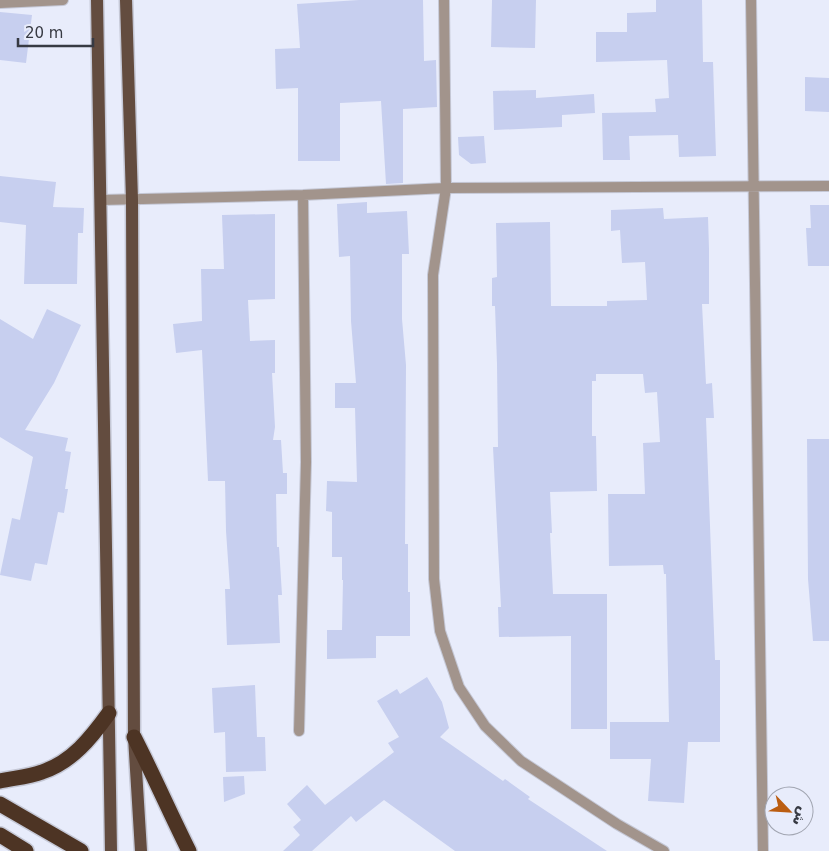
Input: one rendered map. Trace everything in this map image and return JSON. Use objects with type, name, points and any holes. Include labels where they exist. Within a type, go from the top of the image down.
[{"type":"highway","points":[[0,781],[42,772],[61,764],[76,753],[93,735],[109,713]]},
{"type":"highway","points":[[134,736],[173,820],[190,851]]},
{"type":"highway","points":[[0,804],[80,851]]},
{"type":"highway","points":[[0,835],[26,851]]},
{"type":"main road","points":[[97,0],[111,851]]},
{"type":"main road","points":[[126,0],[132,200],[134,736],[141,851]]},
{"type":"street","points":[[0,3],[63,0]]},
{"type":"street","points":[[444,0],[446,188],[433,275],[434,579],[440,631],[459,687],[485,726],[521,761],[617,824],[664,851]]},
{"type":"street","points":[[751,0],[763,851]]},
{"type":"street","points":[[101,200],[304,195],[446,188],[829,186]]},
{"type":"street","points":[[300,731],[306,462],[304,195]]},
{"type":"building","points":[[359,0],[423,0],[424,61],[436,60],[437,107],[403,109],[403,183],[386,184],[381,101],[340,103],[340,161],[298,161],[298,88],[276,89],[275,49],[300,48],[297,4]]},
{"type":"building","points":[[492,0],[536,0],[535,48],[491,47]]},
{"type":"building","points":[[656,0],[702,0],[703,62],[713,62],[716,156],[679,157],[678,135],[629,136],[630,160],[603,160],[602,113],[656,112],[655,99],[669,98],[667,60],[596,62],[596,32],[627,32],[627,13],[656,12]]},
{"type":"building","points":[[0,12],[32,15],[26,63],[0,60]]},
{"type":"building","points":[[805,77],[829,78],[829,112],[805,111]]},
{"type":"building","points":[[536,90],[536,98],[594,94],[595,113],[562,115],[562,127],[494,130],[493,91]]},
{"type":"building","points":[[484,136],[486,163],[471,164],[459,155],[458,137]]},
{"type":"building","points":[[0,176],[56,182],[53,207],[84,208],[83,233],[78,233],[77,284],[24,284],[26,225],[0,222]]},
{"type":"building","points":[[367,202],[367,213],[407,211],[409,254],[402,254],[402,319],[406,365],[405,544],[408,544],[410,636],[376,636],[376,658],[327,659],[327,630],[342,630],[343,580],[342,557],[332,557],[332,512],[326,511],[327,481],[357,482],[355,408],[335,408],[335,383],[356,383],[351,321],[350,256],[339,257],[337,204]]},
{"type":"building","points":[[810,205],[829,205],[829,266],[808,266],[806,228],[811,228]]},
{"type":"building","points":[[663,208],[664,219],[708,217],[709,304],[702,304],[706,384],[712,383],[714,418],[706,418],[715,660],[720,660],[720,742],[688,742],[684,803],[648,801],[651,759],[610,759],[610,722],[669,722],[666,574],[664,574],[663,565],[609,566],[608,494],[645,494],[643,443],[660,442],[657,392],[645,393],[643,374],[596,374],[596,381],[592,381],[592,436],[596,436],[597,491],[550,492],[553,594],[607,594],[607,729],[571,729],[571,636],[499,637],[498,607],[501,607],[493,447],[498,447],[495,306],[492,306],[492,278],[497,277],[496,223],[550,222],[551,306],[607,306],[607,301],[647,300],[645,262],[622,263],[620,230],[611,231],[611,210]]},
{"type":"building","points":[[275,214],[275,299],[248,300],[250,341],[275,340],[275,373],[272,373],[275,427],[273,440],[281,440],[283,473],[287,473],[287,494],[276,494],[277,547],[279,547],[282,595],[278,595],[280,643],[227,645],[225,589],[230,589],[225,481],[208,481],[202,350],[176,353],[173,324],[202,321],[201,269],[224,269],[222,215]]},
{"type":"building","points":[[47,309],[81,325],[54,383],[25,430],[68,438],[65,451],[71,452],[65,489],[68,489],[64,513],[58,512],[47,565],[35,563],[31,581],[0,575],[12,518],[20,520],[33,457],[0,437],[0,319],[33,339]]},
{"type":"building","points":[[807,439],[829,439],[829,641],[813,641],[808,579]]},
{"type":"building","points":[[427,677],[442,702],[449,728],[440,737],[503,781],[505,779],[530,797],[528,799],[607,851],[455,851],[384,800],[356,822],[351,816],[312,851],[283,851],[300,835],[293,827],[301,820],[287,804],[307,785],[325,805],[394,752],[388,743],[399,737],[377,701],[397,689],[400,694]]},
{"type":"building","points":[[255,685],[257,737],[265,737],[266,771],[226,772],[225,732],[214,733],[212,688]]},
{"type":"building","points":[[244,776],[245,794],[224,802],[223,777]]}]
